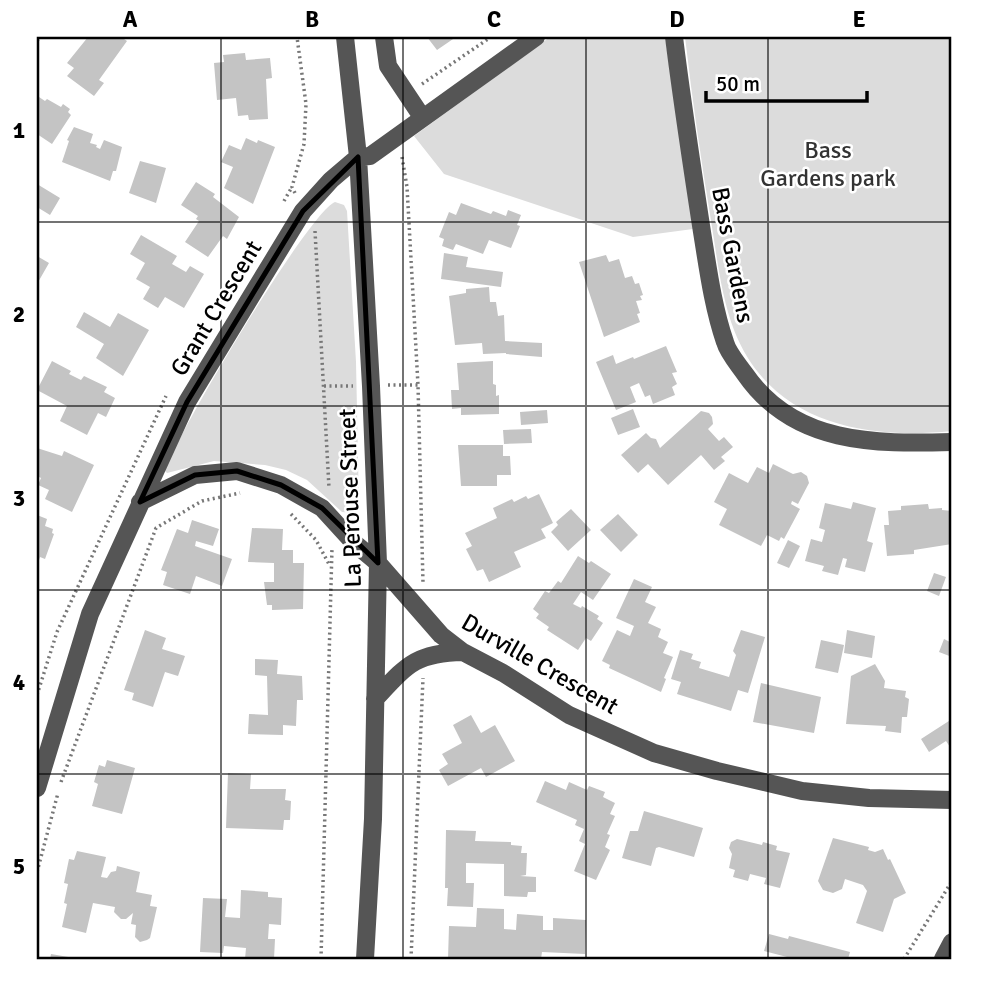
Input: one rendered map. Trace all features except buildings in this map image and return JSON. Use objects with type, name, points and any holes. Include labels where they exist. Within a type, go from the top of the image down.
[{"type":"street","name":"La Perouse Street","points":[[345,37],[358,157],[378,563],[373,819],[365,959]]},
{"type":"street","points":[[384,37],[388,66],[422,117]]},
{"type":"street","points":[[358,157],[370,156],[536,37]]},
{"type":"street","name":"Bass Gardens","points":[[674,37],[709,272],[725,345],[740,367],[765,398],[788,416],[835,436],[876,442],[952,442]]},
{"type":"street","name":"Grant Crescent","points":[[37,788],[90,614],[187,402],[303,211],[331,180],[358,157]]},
{"type":"street","points":[[140,502],[195,475],[237,471],[281,485],[322,508],[353,542],[378,563]]},
{"type":"street","name":"Durville Crescent","points":[[378,563],[424,616],[463,652],[503,673],[569,715],[653,753],[802,790],[869,798],[952,800]]},
{"type":"street","points":[[375,699],[412,662],[424,656],[463,652]]},
{"type":"street","points":[[943,959],[952,942]]},
{"type":"path","points":[[37,41],[40,37]]},
{"type":"path","points":[[406,95],[491,37]]},
{"type":"path","points":[[398,136],[407,187],[418,385],[424,616]]},
{"type":"path","points":[[37,872],[61,784],[156,528],[202,501],[246,492]]},
{"type":"path","points":[[288,512],[316,540],[332,568]]},
{"type":"path","points":[[411,959],[424,656]]},
{"type":"path","points":[[904,959],[952,881]]},
{"type":"highlighted area","points":[[358,157],[378,563],[322,508],[281,485],[237,471],[195,475],[140,502],[187,402],[303,211]]},
{"type":"green space","points":[[550,37],[665,37],[693,229],[633,237],[444,174],[414,136]]},
{"type":"green space","name":"Bass Gardens park","points":[[685,37],[952,37],[952,431],[886,432],[854,428],[824,419],[796,405],[771,386],[750,361],[734,330],[717,262]]},
{"type":"green space","points":[[335,202],[344,205],[347,211],[356,362],[359,507],[353,513],[342,512],[307,480],[286,470],[265,465],[214,461],[167,473],[165,471],[174,450],[244,327],[299,243]]}]
